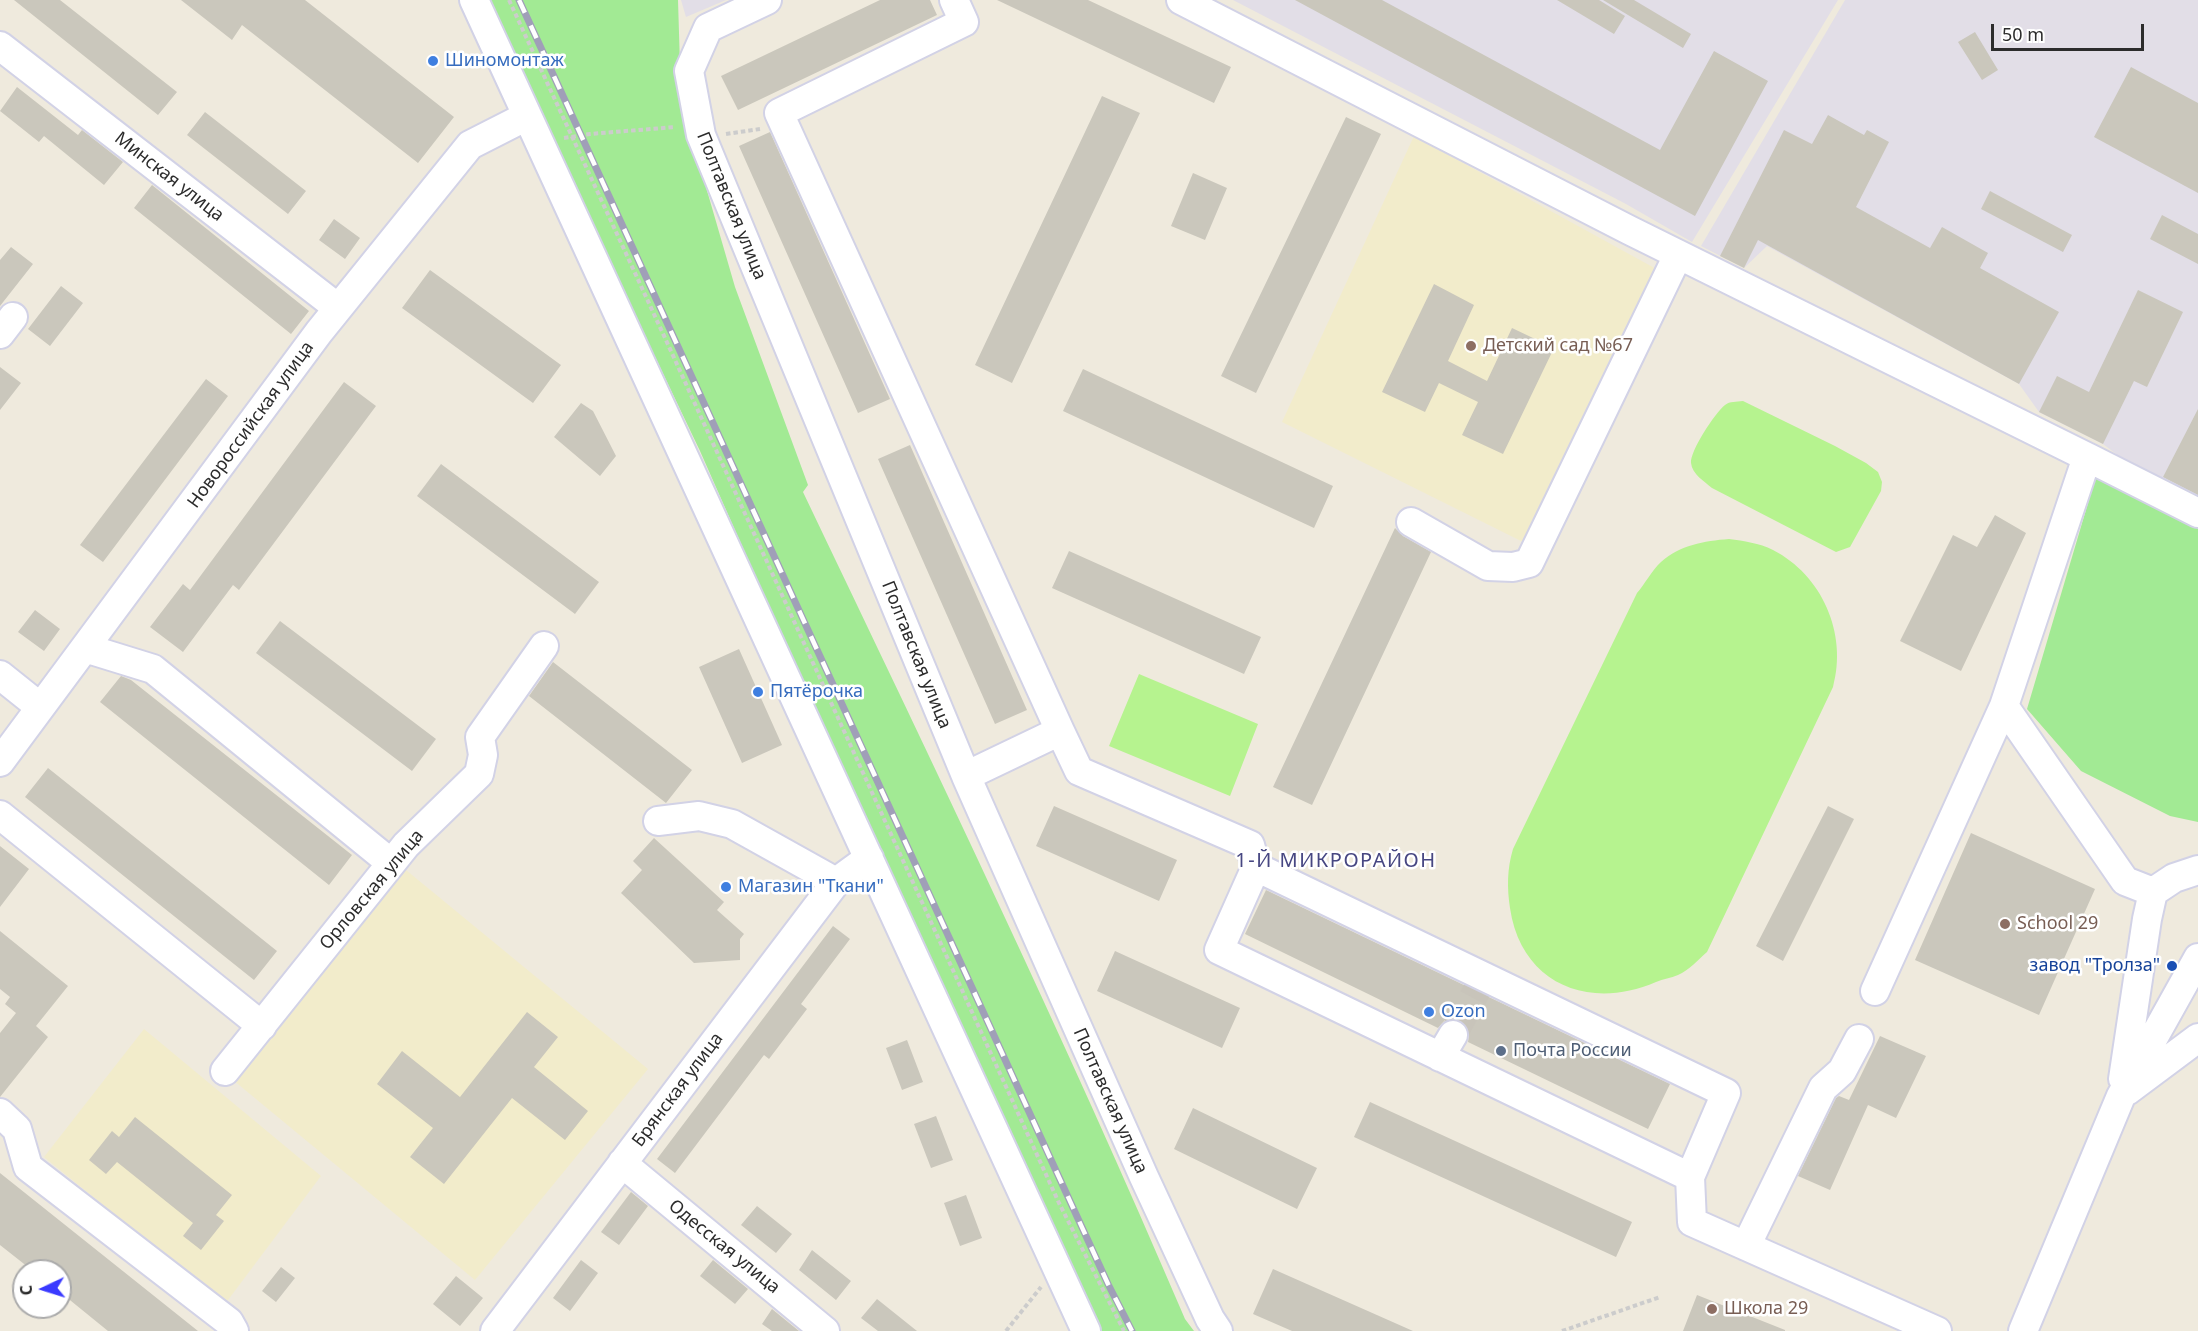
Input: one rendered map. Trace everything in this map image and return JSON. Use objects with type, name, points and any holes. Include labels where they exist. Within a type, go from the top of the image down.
[{"type":"street","points":[[474,0],[1086,1331]]},
{"type":"street","name":"Полтавская улица","points":[[767,0],[708,28],[689,71],[705,146],[966,776],[1144,1177],[1210,1319],[1218,1331]]},
{"type":"street","points":[[954,0],[964,22],[779,113],[1079,771],[1250,845],[1256,867],[1220,950],[1447,1046],[1690,1177]]},
{"type":"street","points":[[1181,0],[1678,255],[2198,513]]},
{"type":"street","name":"Минская улица","points":[[0,46],[339,308]]},
{"type":"street","name":"Новороссийская улица","points":[[0,762],[339,308],[470,145],[527,116]]},
{"type":"street","points":[[1411,522],[1488,566],[1513,567],[1529,563],[1678,255]]},
{"type":"street","points":[[1875,991],[2004,706],[2087,458]]},
{"type":"street","name":"Орловская улица","points":[[225,1071],[406,844],[479,774],[483,755],[480,737],[544,646]]},
{"type":"street","points":[[85,648],[153,669],[391,863]]},
{"type":"street","points":[[0,675],[40,707]]},
{"type":"street","points":[[2004,706],[2125,881],[2153,892]]},
{"type":"street","points":[[966,776],[1060,731]]},
{"type":"street","points":[[0,815],[262,1026]]},
{"type":"street","points":[[658,821],[699,816],[732,824],[836,882]]},
{"type":"street","name":"Брянская улица","points":[[495,1331],[836,882],[869,858]]},
{"type":"street","points":[[1256,867],[1481,983],[1726,1094],[1690,1177],[1692,1222],[1937,1331]]},
{"type":"street","points":[[2121,1096],[2145,930],[2153,892],[2174,878],[2198,870]]},
{"type":"street","points":[[2023,1331],[2121,1096],[2198,958]]},
{"type":"street","points":[[2121,1096],[2198,1038]]},
{"type":"street","points":[[1746,1246],[1823,1088],[1842,1071],[1859,1039]]},
{"type":"street","points":[[0,1113],[17,1129],[28,1167],[229,1322],[234,1331]]},
{"type":"street","name":"Одесская улица","points":[[622,1163],[825,1331]]},
{"type":"path","points":[[509,0],[1059,1203],[1124,1331]]},
{"type":"path","points":[[539,142],[590,134],[699,125],[728,134],[769,128]]},
{"type":"path","points":[[1006,1331],[1058,1269]]},
{"type":"path","points":[[1562,1331],[1660,1297]]},
{"type":"shaded area","points":[[681,0],[726,0],[686,17]]},
{"type":"shaded area","points":[[1233,0],[1838,0],[1692,242],[1626,204]]},
{"type":"shaded area","points":[[1845,0],[2198,0],[2198,503],[2158,486],[2103,444],[2039,412],[2019,384],[1767,246],[1744,268],[1701,246]]},
{"type":"shaded area","name":"Детский сад №67","points":[[1414,136],[1660,271],[1531,546],[1282,422]]},
{"type":"shaded area","points":[[406,870],[648,1069],[475,1280],[233,1080]]},
{"type":"shaded area","points":[[144,1029],[321,1176],[225,1304],[44,1157]]},
{"type":"green space","points":[[487,0],[678,0],[680,66],[690,132],[735,287],[808,485],[803,492],[999,904],[1094,1111],[1185,1319],[1194,1331],[1097,1331],[855,802],[700,451]]},
{"type":"green space","points":[[1743,401],[1835,446],[1878,472],[1882,482],[1881,491],[1850,547],[1836,552],[1712,488],[1696,474],[1691,463],[1692,457],[1704,433],[1725,405]]},
{"type":"green space","points":[[2096,476],[2198,526],[2198,822],[2170,816],[2081,771],[2027,709]]},
{"type":"green space","points":[[1729,539],[1757,544],[1773,550],[1805,574],[1817,590],[1834,627],[1837,667],[1833,687],[1707,952],[1690,968],[1678,975],[1631,990],[1606,993],[1583,991],[1562,984],[1543,972],[1528,956],[1517,934],[1508,893],[1513,849],[1637,593],[1658,565],[1668,556],[1684,548]]},
{"type":"green space","points":[[1139,674],[1258,724],[1230,796],[1109,746]]},
{"type":"building","points":[[14,0],[60,0],[177,92],[158,115]]},
{"type":"building","points":[[181,0],[305,0],[454,117],[418,163],[242,25],[232,40]]},
{"type":"building","points":[[880,0],[930,0],[937,15],[738,110],[721,76]]},
{"type":"building","points":[[997,0],[1088,0],[1231,67],[1214,103]]},
{"type":"building","points":[[1295,0],[1382,0],[1660,150],[1714,51],[1768,81],[1695,216]]},
{"type":"building","points":[[1557,0],[1599,0],[1625,16],[1614,34]]},
{"type":"building","points":[[1603,0],[1634,0],[1691,34],[1683,48]]},
{"type":"building","points":[[1975,32],[1998,70],[1982,80],[1958,42]]},
{"type":"building","points":[[2131,67],[2198,103],[2198,193],[2094,137]]},
{"type":"building","points":[[17,87],[78,135],[82,130],[123,162],[104,185],[44,136],[39,142],[0,111]]},
{"type":"building","points":[[1102,96],[1140,113],[1012,383],[975,365]]},
{"type":"building","points":[[205,112],[306,191],[288,214],[187,135]]},
{"type":"building","points":[[1828,115],[1864,135],[1867,130],[1889,142],[1856,207],[1930,248],[1942,227],[1988,253],[1980,268],[2059,312],[2019,384],[1758,240],[1744,268],[1720,256],[1784,130],[1812,144]]},
{"type":"building","points":[[1346,117],[1381,134],[1256,393],[1221,376]]},
{"type":"building","points":[[770,132],[890,399],[858,413],[739,146]]},
{"type":"building","points":[[1193,173],[1227,188],[1205,240],[1171,226]]},
{"type":"building","points":[[152,185],[309,311],[291,334],[134,208]]},
{"type":"building","points":[[1990,191],[2072,235],[2063,252],[1981,209]]},
{"type":"building","points":[[2162,215],[2198,234],[2198,264],[2150,239]]},
{"type":"building","points":[[334,219],[360,238],[345,259],[319,240]]},
{"type":"building","points":[[11,247],[33,264],[0,306],[0,260]]},
{"type":"building","points":[[430,270],[561,365],[533,403],[402,308]]},
{"type":"building","points":[[1434,284],[1474,305],[1448,361],[1487,381],[1512,328],[1554,348],[1503,454],[1462,435],[1478,402],[1439,383],[1425,412],[1382,392]]},
{"type":"building","points":[[61,286],[83,303],[50,346],[28,329]]},
{"type":"building","points":[[2138,290],[2183,312],[2147,387],[2134,381],[2103,444],[2039,412],[2057,376],[2089,392]]},
{"type":"building","points":[[0,367],[21,383],[0,410]]},
{"type":"building","points":[[1083,369],[1333,486],[1314,528],[1063,411]]},
{"type":"building","points":[[206,379],[228,396],[103,562],[80,545]]},
{"type":"building","points":[[344,382],[376,406],[239,590],[233,585],[183,652],[150,627],[183,584],[190,590]]},
{"type":"building","points":[[581,403],[593,411],[616,456],[600,476],[554,437]]},
{"type":"building","points":[[2198,409],[2198,495],[2163,477]]},
{"type":"building","points":[[910,445],[1027,710],[995,724],[878,459]]},
{"type":"building","points":[[441,464],[599,582],[575,614],[417,496]]},
{"type":"building","points":[[1995,515],[2026,533],[1961,671],[1900,641],[1953,535],[1977,547]]},
{"type":"building","points":[[1395,528],[1403,536],[1431,552],[1312,805],[1273,787]]},
{"type":"building","points":[[1069,551],[1261,637],[1244,674],[1052,588]]},
{"type":"building","points":[[35,610],[60,629],[44,651],[18,632]]},
{"type":"building","points":[[280,621],[436,739],[412,771],[256,653]]},
{"type":"building","points":[[739,649],[782,745],[742,763],[699,667]]},
{"type":"building","points":[[553,662],[692,770],[666,803],[529,696]]},
{"type":"building","points":[[121,676],[131,680],[352,855],[329,885],[100,702]]},
{"type":"building","points":[[48,768],[277,951],[254,980],[25,797]]},
{"type":"building","points":[[1054,806],[1177,860],[1159,901],[1036,846]]},
{"type":"building","points":[[1828,806],[1854,819],[1783,961],[1756,946]]},
{"type":"building","name":"School 29","points":[[1971,833],[2095,889],[2039,1015],[1915,960]]},
{"type":"building","points":[[654,838],[724,902],[717,910],[744,934],[740,939],[740,960],[694,963],[621,893],[642,870],[633,861]]},
{"type":"building","points":[[0,846],[29,869],[0,907]]},
{"type":"building","points":[[1266,890],[1670,1084],[1648,1129],[1468,1042],[1468,1027],[1461,1021],[1445,1020],[1438,1028],[1245,934]]},
{"type":"building","points":[[833,926],[850,939],[801,1004],[807,1009],[769,1059],[764,1055],[675,1173],[657,1159]]},
{"type":"building","points":[[0,931],[68,986],[36,1026],[48,1037],[0,1097],[0,1033],[16,1013],[5,1004],[10,997],[0,989]]},
{"type":"building","points":[[1115,951],[1240,1008],[1222,1048],[1097,991]]},
{"type":"building","points":[[527,1012],[558,1037],[534,1067],[588,1111],[565,1140],[512,1098],[444,1184],[410,1157],[433,1128],[377,1084],[402,1051],[460,1097]]},
{"type":"building","points":[[1880,1036],[1926,1056],[1896,1118],[1868,1105],[1830,1190],[1798,1176],[1836,1098],[1839,1096],[1849,1100]]},
{"type":"building","points":[[907,1040],[923,1082],[902,1090],[886,1048]]},
{"type":"building","points":[[1370,1102],[1632,1222],[1616,1257],[1354,1137]]},
{"type":"building","points":[[1193,1108],[1317,1168],[1297,1209],[1174,1149]]},
{"type":"building","points":[[936,1116],[953,1160],[931,1168],[914,1124]]},
{"type":"building","points":[[135,1117],[232,1195],[216,1215],[224,1221],[201,1250],[183,1236],[193,1223],[117,1162],[106,1174],[89,1160],[112,1131],[119,1137]]},
{"type":"building","points":[[0,1173],[198,1331],[108,1331],[72,1302],[72,1259],[18,1259],[0,1245]]},
{"type":"building","points":[[631,1192],[648,1206],[619,1245],[601,1232]]},
{"type":"building","points":[[966,1195],[982,1238],[960,1246],[944,1203]]},
{"type":"building","points":[[757,1206],[792,1234],[776,1253],[741,1225]]},
{"type":"building","points":[[812,1250],[851,1281],[836,1300],[799,1270]]},
{"type":"building","points":[[581,1260],[598,1273],[570,1311],[553,1298]]},
{"type":"building","points":[[713,1260],[748,1289],[735,1304],[700,1276]]},
{"type":"building","points":[[281,1267],[295,1278],[276,1302],[262,1291]]},
{"type":"building","points":[[1273,1269],[1413,1331],[1292,1331],[1253,1314]]},
{"type":"building","points":[[456,1276],[483,1298],[460,1326],[433,1304]]},
{"type":"building","name":"Школа 29","points":[[1697,1295],[1785,1330],[1785,1331],[1683,1331]]},
{"type":"building","points":[[877,1299],[917,1331],[878,1331],[861,1318]]},
{"type":"building","points":[[772,1309],[799,1331],[772,1331],[762,1324]]},
{"type":"tunnel","points":[[1453,1035],[1477,990]]},
{"type":"railway","points":[[519,0],[1108,1284],[1132,1331]]},
{"type":"place","name":"Шиномонтаж","points":[[433,61]]},
{"type":"place","name":"Детский сад №67","points":[[1471,346]]},
{"type":"place","name":"Пятёрочка","points":[[758,692]]},
{"type":"place","name":"Магазин \"Ткани\"","points":[[726,887]]},
{"type":"place","name":"School 29","points":[[2005,924]]},
{"type":"place","name":"завод \"Тролза\"","points":[[2172,966]]},
{"type":"place","name":"Ozon","points":[[1429,1012]]},
{"type":"place","name":"Почта России","points":[[1501,1051]]},
{"type":"place","name":"Школа 29","points":[[1712,1309]]},
{"type":"district","name":"1-Й МИКРОРАЙОН","points":[[1336,861]]}]
